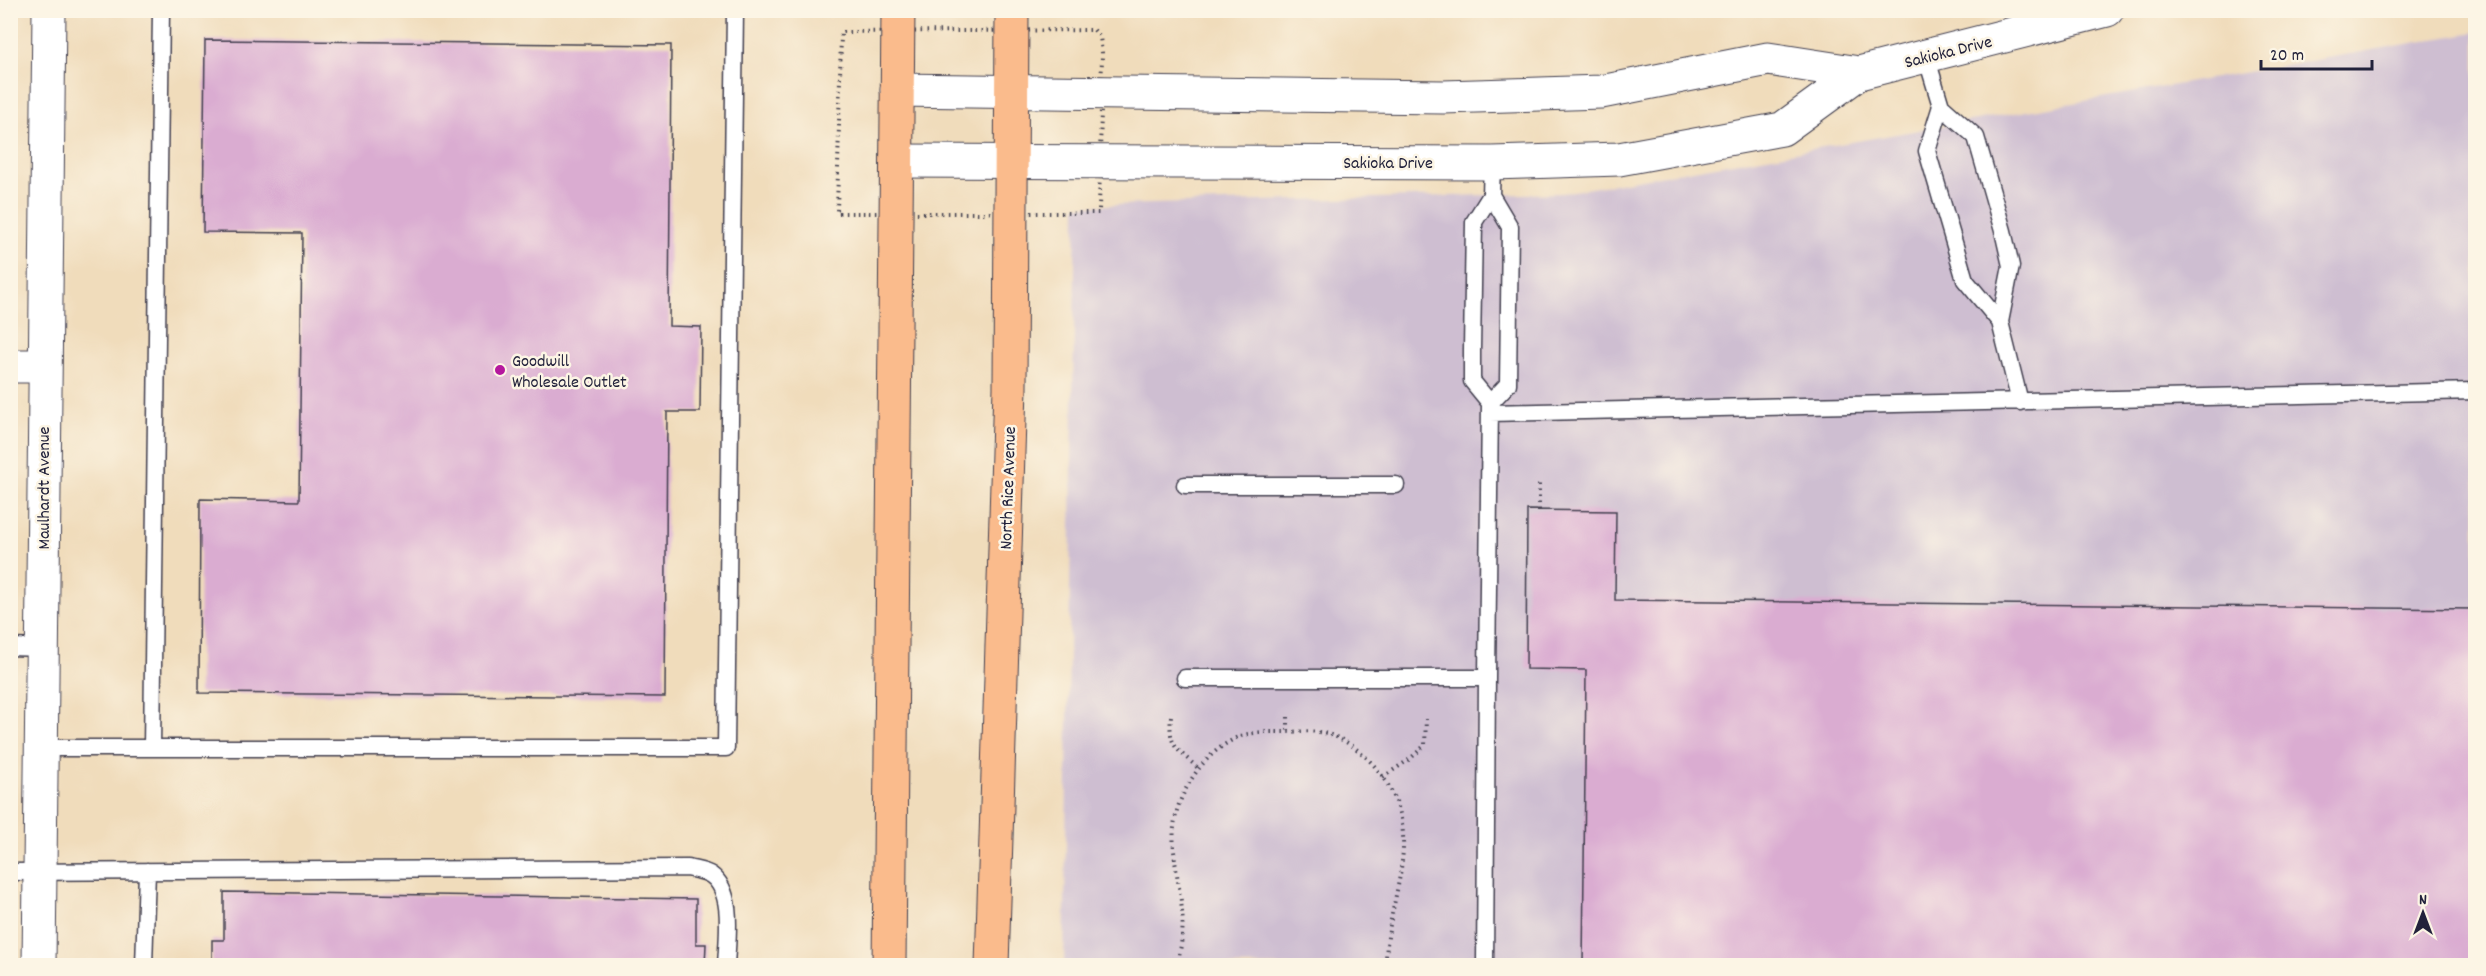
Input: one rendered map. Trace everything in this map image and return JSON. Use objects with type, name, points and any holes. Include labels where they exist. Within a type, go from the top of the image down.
[{"type":"highway","points":[[889,966],[898,10]]},
{"type":"highway","name":"North Rice Avenue","points":[[992,966],[1010,388],[1012,10]]},
{"type":"street","name":"Maulhardt Avenue","points":[[39,966],[25,872],[41,748],[26,647],[44,366],[49,10]]},
{"type":"street","name":"Sakioka Drive","points":[[897,161],[1492,163],[1619,159],[1782,129],[1859,73],[2107,10]]},
{"type":"street","name":"Sakioka Drive","points":[[897,90],[1443,97],[1601,92],[1768,59],[1859,73]]},
{"type":"street","points":[[10,366],[44,366]]},
{"type":"lane","points":[[152,748],[161,10]]},
{"type":"lane","points":[[41,748],[726,748],[735,10]]},
{"type":"lane","points":[[1926,56],[1941,106],[1976,137],[2003,231],[2012,266],[2000,322]]},
{"type":"lane","points":[[1941,106],[1927,151],[1965,280],[2000,322],[2020,402]]},
{"type":"lane","points":[[1485,966],[1490,408],[1472,381],[1472,350],[1474,222],[1491,195],[1492,163]]},
{"type":"lane","points":[[1490,408],[1508,384],[1510,227],[1491,195]]},
{"type":"lane","points":[[1490,408],[2020,402],[2475,392]]},
{"type":"lane","points":[[1185,484],[1396,484]]},
{"type":"lane","points":[[1185,678],[1487,678]]},
{"type":"lane","points":[[25,872],[688,868],[710,874],[724,889],[727,905],[726,966]]},
{"type":"lane","points":[[144,966],[147,871]]},
{"type":"path","points":[[1539,484],[1539,510]]},
{"type":"path","points":[[1171,716],[1171,740],[1178,750],[1198,768]]},
{"type":"path","points":[[1288,717],[1288,732]]},
{"type":"path","points":[[1383,777],[1410,759],[1425,745],[1426,719]]},
{"type":"path","points":[[1177,966],[1182,933],[1182,913],[1172,840],[1180,802],[1198,768],[1221,747],[1247,734],[1288,732],[1321,732],[1335,736],[1357,751],[1383,777],[1397,805],[1404,841],[1389,924],[1386,966]]},
{"type":"shaded area","points":[[2475,32],[2475,965],[1064,966],[1076,206],[1563,193]]},
{"type":"building","name":"Goodwill Wholesale Outlet","points":[[205,40],[671,45],[669,326],[701,327],[700,412],[667,412],[665,697],[199,693],[200,499],[299,501],[302,233],[203,232]]},
{"type":"building","points":[[1527,510],[1616,511],[1615,600],[2476,609],[2476,966],[1583,966],[1586,670],[1526,669]]},
{"type":"building","points":[[224,892],[696,899],[696,944],[706,944],[705,966],[212,966],[212,940],[224,940]]},
{"type":"place","name":"Goodwill Wholesale Outlet","points":[[500,370]]}]
